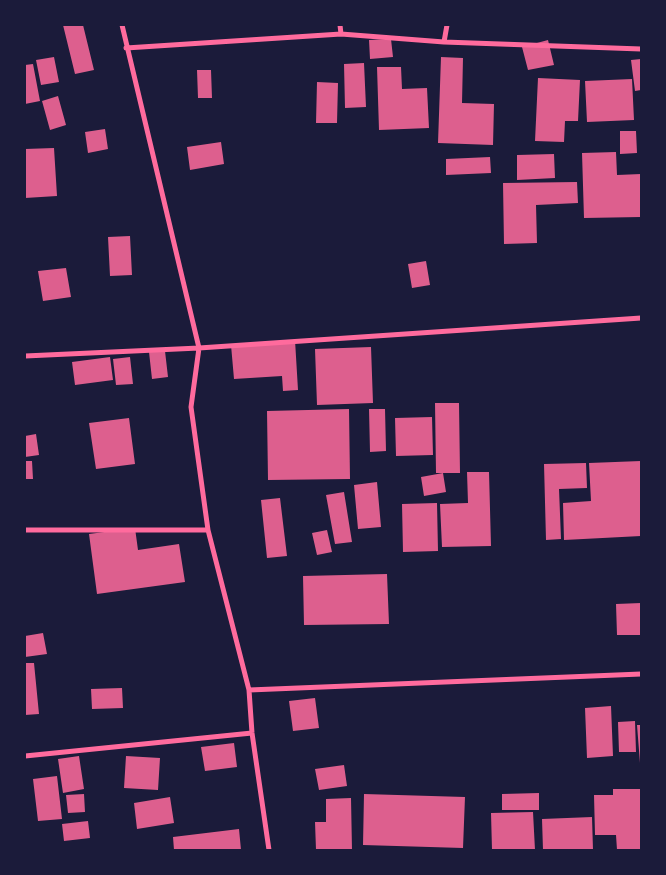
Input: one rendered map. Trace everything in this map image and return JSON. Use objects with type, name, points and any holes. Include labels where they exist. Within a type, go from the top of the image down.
[{"type":"street","points":[[122,25],[126,48],[200,348],[191,407],[208,530],[249,690],[252,733],[269,850]]},
{"type":"street","points":[[340,25],[341,34]]},
{"type":"street","points":[[444,42],[447,25]]},
{"type":"street","points":[[126,48],[341,34],[444,42],[641,49]]},
{"type":"street","points":[[25,356],[200,348],[641,318]]},
{"type":"street","points":[[25,530],[208,530]]},
{"type":"street","points":[[249,690],[641,674]]},
{"type":"street","points":[[25,756],[252,733]]},
{"type":"building","points":[[63,25],[83,25],[94,70],[75,74]]},
{"type":"building","points":[[391,39],[393,57],[370,59],[369,40]]},
{"type":"building","points":[[548,40],[554,65],[528,70],[522,47]]},
{"type":"building","points":[[54,57],[59,82],[41,85],[36,60]]},
{"type":"building","points":[[441,57],[463,58],[462,103],[494,104],[493,145],[438,143]]},
{"type":"building","points":[[641,59],[641,90],[635,91],[631,60]]},
{"type":"building","points":[[364,63],[366,107],[345,108],[344,64]]},
{"type":"building","points":[[33,64],[40,101],[25,104],[25,65]]},
{"type":"building","points":[[377,67],[401,67],[402,89],[427,88],[429,128],[379,130]]},
{"type":"building","points":[[197,70],[211,70],[212,98],[198,98]]},
{"type":"building","points":[[538,78],[580,80],[578,121],[565,121],[564,142],[535,141]]},
{"type":"building","points":[[632,79],[634,120],[587,122],[585,81]]},
{"type":"building","points":[[317,82],[338,83],[337,123],[316,123]]},
{"type":"building","points":[[58,96],[66,125],[50,130],[42,101]]},
{"type":"building","points":[[105,129],[108,149],[88,153],[85,132]]},
{"type":"building","points":[[620,131],[636,131],[637,153],[620,154]]},
{"type":"building","points":[[221,142],[224,164],[190,170],[187,147]]},
{"type":"building","points":[[54,148],[57,196],[25,198],[25,149]]},
{"type":"building","points":[[616,152],[617,175],[641,174],[641,217],[584,218],[582,153]]},
{"type":"building","points":[[554,154],[555,178],[517,180],[517,155]]},
{"type":"building","points":[[490,157],[491,173],[446,175],[446,159]]},
{"type":"building","points":[[577,182],[578,203],[536,205],[537,243],[504,244],[503,183]]},
{"type":"building","points":[[130,236],[132,275],[110,276],[108,237]]},
{"type":"building","points":[[426,261],[430,285],[412,288],[408,264]]},
{"type":"building","points":[[66,268],[71,297],[43,301],[38,271]]},
{"type":"building","points":[[295,340],[298,390],[283,391],[282,376],[234,379],[231,345]]},
{"type":"building","points":[[371,347],[373,403],[317,405],[315,349]]},
{"type":"building","points":[[165,351],[168,377],[152,379],[149,352]]},
{"type":"building","points":[[110,357],[113,380],[75,385],[72,362]]},
{"type":"building","points":[[130,357],[133,384],[116,385],[113,359]]},
{"type":"building","points":[[435,403],[459,403],[460,473],[436,473]]},
{"type":"building","points":[[349,409],[350,479],[268,480],[267,411]]},
{"type":"building","points":[[369,409],[385,409],[386,451],[370,452]]},
{"type":"building","points":[[432,417],[433,455],[396,456],[395,418]]},
{"type":"building","points":[[129,418],[135,464],[96,469],[89,423]]},
{"type":"building","points":[[36,434],[39,455],[25,457],[25,436]]},
{"type":"building","points":[[25,461],[32,461],[33,479],[25,479]]},
{"type":"building","points":[[641,461],[641,536],[564,540],[563,503],[591,501],[589,463]]},
{"type":"building","points":[[586,463],[587,488],[559,489],[561,539],[546,540],[544,464]]},
{"type":"building","points":[[467,472],[489,472],[491,546],[442,547],[440,504],[468,503]]},
{"type":"building","points":[[443,473],[446,492],[424,496],[421,477]]},
{"type":"building","points":[[377,482],[381,527],[358,529],[354,485]]},
{"type":"building","points":[[344,492],[352,542],[335,544],[326,495]]},
{"type":"building","points":[[280,498],[287,556],[267,558],[261,500]]},
{"type":"building","points":[[437,503],[438,551],[403,552],[402,504]]},
{"type":"building","points":[[135,528],[138,550],[179,544],[185,582],[97,594],[89,534]]},
{"type":"building","points":[[327,530],[332,552],[317,555],[312,533]]},
{"type":"building","points":[[387,574],[389,624],[304,625],[303,576]]},
{"type":"building","points":[[641,603],[641,635],[617,635],[616,604]]},
{"type":"building","points":[[43,633],[47,654],[25,657],[25,636]]},
{"type":"building","points":[[25,663],[34,663],[39,714],[25,715]]},
{"type":"building","points":[[122,688],[123,708],[92,709],[91,689]]},
{"type":"building","points":[[315,698],[319,728],[293,731],[289,701]]},
{"type":"building","points":[[611,706],[613,756],[587,758],[585,708]]},
{"type":"building","points":[[635,721],[636,752],[619,752],[618,722]]},
{"type":"building","points":[[637,725],[641,725],[641,763],[640,763]]},
{"type":"building","points":[[234,743],[237,767],[205,771],[201,747]]},
{"type":"building","points":[[79,756],[84,789],[63,793],[58,759]]},
{"type":"building","points":[[126,756],[160,758],[158,790],[124,788]]},
{"type":"building","points":[[344,765],[347,786],[319,790],[315,769]]},
{"type":"building","points":[[57,776],[62,819],[38,821],[33,779]]},
{"type":"building","points":[[613,789],[641,789],[641,850],[617,850],[616,835],[595,835],[594,795],[613,795]]},
{"type":"building","points":[[539,793],[539,810],[502,810],[502,794]]},
{"type":"building","points":[[84,794],[85,812],[68,813],[66,795]]},
{"type":"building","points":[[364,794],[465,797],[463,848],[363,845]]},
{"type":"building","points":[[170,797],[174,823],[137,829],[134,803]]},
{"type":"building","points":[[351,798],[352,850],[316,850],[315,822],[326,822],[326,799]]},
{"type":"building","points":[[533,812],[535,850],[492,850],[491,813]]},
{"type":"building","points":[[592,817],[593,850],[543,850],[542,819]]},
{"type":"building","points":[[88,821],[90,838],[64,841],[62,824]]},
{"type":"building","points":[[239,829],[241,850],[174,850],[173,837]]}]
